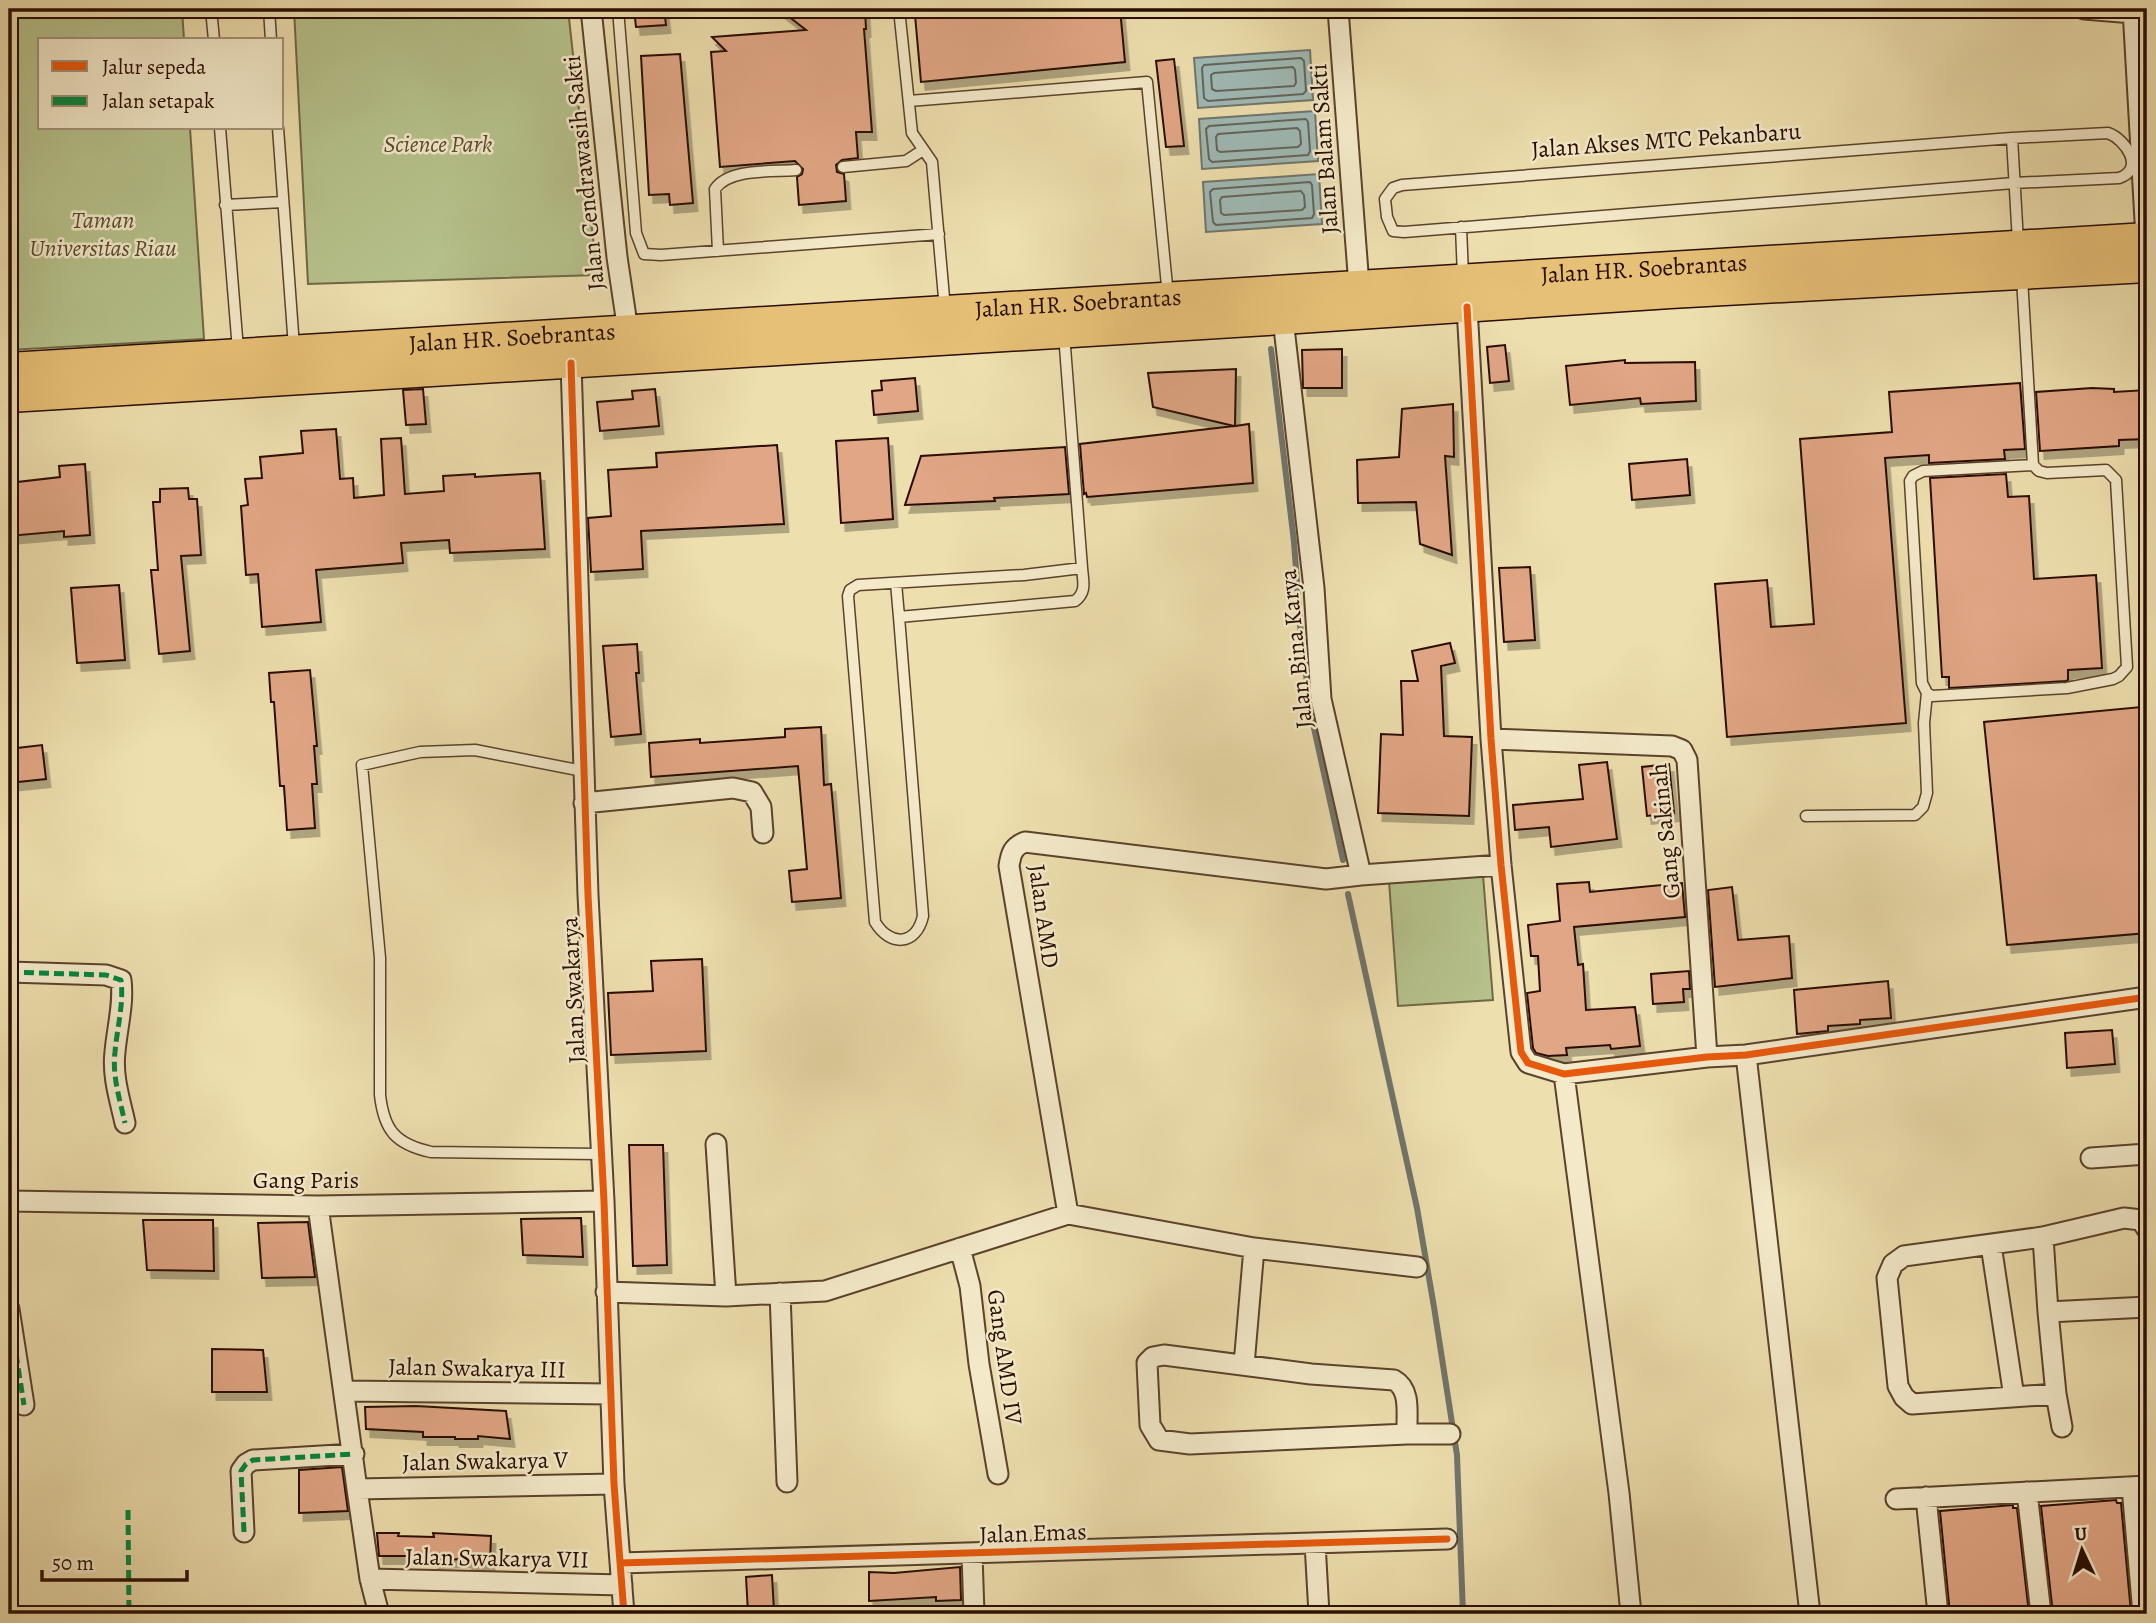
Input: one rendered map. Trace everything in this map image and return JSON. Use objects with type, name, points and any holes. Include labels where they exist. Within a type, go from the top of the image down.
[{"type":"main road","name":"Jalan HR. Soebrantas","points":[[9,368],[1359,286],[1465,293],[1670,293],[2147,248]]},
{"type":"main road","name":"Jalan HR. Soebrantas","points":[[9,397],[1283,319],[1465,293]]},
{"type":"main road","points":[[945,310],[948,340]]},
{"type":"street","name":"Jalan Cendrawasih Sakti","points":[[591,9],[617,257],[628,331]]},
{"type":"street","name":"Jalan Balam Sakti","points":[[1338,9],[1359,286]]},
{"type":"street","points":[[2084,9],[2133,11],[2147,248]]},
{"type":"street","points":[[1465,293],[1501,865],[1521,1052],[1528,1063],[1564,1074],[1746,1055],[2147,997]]},
{"type":"street","name":"Jalan Bina Karya","points":[[1283,319],[1314,588],[1321,699],[1362,875]]},
{"type":"street","name":"Jalan Swakarya","points":[[571,363],[584,803],[604,1201],[614,1484],[624,1614]]},
{"type":"street","name":"Gang Sakinah","points":[[1491,739],[1672,746],[1682,750],[1687,760],[1707,1057]]},
{"type":"street","points":[[584,803],[733,788],[752,792],[761,807],[763,833]]},
{"type":"street","name":"Jalan AMD","points":[[1068,1214],[1009,866],[1016,845],[1025,842],[1326,879],[1362,875]]},
{"type":"street","points":[[1362,875],[1501,865]]},
{"type":"street","points":[[9,972],[106,975],[121,980],[123,991],[115,1065],[125,1123]]},
{"type":"street","points":[[1746,1055],[1810,1614]]},
{"type":"street","points":[[1564,1074],[1619,1493],[1631,1614]]},
{"type":"street","points":[[716,1144],[726,1296]]},
{"type":"street","points":[[2091,1158],[2147,1153]]},
{"type":"street","name":"Gang Paris","points":[[9,1201],[318,1206],[604,1201]]},
{"type":"street","points":[[318,1206],[370,1579],[379,1614]]},
{"type":"street","points":[[606,1292],[726,1296],[825,1291],[1068,1214],[1254,1248],[1417,1267]]},
{"type":"street","points":[[2056,1394],[1912,1404],[1904,1397],[1899,1386],[1887,1278],[1893,1264],[1904,1256],[2043,1237],[2124,1218],[2141,1220],[2147,1229]]},
{"type":"street","points":[[2043,1237],[2056,1394],[2062,1427]]},
{"type":"street","points":[[1991,1245],[2014,1397]]},
{"type":"street","name":"Gang AMD IV","points":[[960,1248],[970,1286],[979,1364],[998,1474]]},
{"type":"street","points":[[1244,1365],[1254,1248]]},
{"type":"street","points":[[780,1293],[788,1482]]},
{"type":"street","points":[[2048,1312],[2147,1307]]},
{"type":"street","points":[[9,1309],[24,1405]]},
{"type":"street","points":[[1407,1434],[1406,1392],[1401,1384],[1394,1380],[1311,1374],[1164,1354],[1153,1357],[1147,1363],[1150,1425],[1159,1440],[1190,1444],[1450,1434]]},
{"type":"street","name":"Jalan Swakarya III","points":[[344,1391],[610,1394]]},
{"type":"street","points":[[244,1532],[241,1471],[246,1464],[253,1460],[354,1454]]},
{"type":"street","name":"Jalan Swakarya V","points":[[357,1489],[614,1484]]},
{"type":"street","points":[[1896,1500],[2140,1486],[2143,1614]]},
{"type":"street","points":[[2027,1492],[2041,1614]]},
{"type":"street","points":[[1926,1497],[1938,1614]]},
{"type":"street","name":"Jalan Emas","points":[[620,1563],[1447,1539]]},
{"type":"street","points":[[1315,1543],[1319,1614]]},
{"type":"street","points":[[972,1554],[975,1614]]},
{"type":"street","name":"Jalan Swakarya VII","points":[[370,1579],[622,1585]]},
{"type":"lane","points":[[211,9],[214,38]]},
{"type":"lane","points":[[269,9],[271,38]]},
{"type":"lane","points":[[618,9],[636,233],[644,254],[661,255],[939,234]]},
{"type":"lane","points":[[900,9],[912,133],[932,162],[945,310]]},
{"type":"lane","points":[[909,101],[1147,82],[1168,297]]},
{"type":"lane","points":[[220,130],[238,354]]},
{"type":"lane","points":[[278,130],[294,351]]},
{"type":"lane","name":"Jalan Akses MTC Pekanbaru","points":[[2108,133],[2117,136],[2127,146],[2132,157],[2131,167],[2126,176],[2119,178],[2014,183],[1461,228],[1393,230],[1387,217],[1385,199],[1393,188],[1402,185],[2011,138],[2108,133]]},
{"type":"lane","points":[[1927,693],[1937,696],[2067,688],[2113,679],[2124,672],[2127,661],[2118,486],[2112,474],[2106,470],[2047,473],[2039,471],[2033,465],[2011,138]]},
{"type":"lane","points":[[843,167],[906,161],[923,150]]},
{"type":"lane","points":[[718,251],[715,189],[721,181],[733,175],[796,170]]},
{"type":"lane","points":[[225,205],[283,202]]},
{"type":"lane","points":[[1461,228],[1465,293]]},
{"type":"lane","points":[[900,617],[1075,601],[1081,596],[1084,589],[1063,333]]},
{"type":"lane","points":[[1806,816],[1915,815],[1923,807],[1927,793],[1924,723],[1927,693],[1922,683],[1910,481],[1913,476],[1923,471],[2033,465]]},
{"type":"lane","points":[[896,583],[923,916],[915,936],[905,940],[894,939],[881,933],[876,922],[848,596],[850,590],[858,585],[1024,575],[1082,568]]},
{"type":"lane","points":[[583,771],[475,750],[420,752],[362,765],[380,958],[380,1095],[382,1117],[387,1126],[415,1149],[431,1152],[600,1154]]},
{"type":"green space","name":"Taman Universitas Riau","points":[[9,9],[182,9],[184,38],[38,38],[38,130],[190,130],[204,339],[9,350]]},
{"type":"green space","name":"Science Park","points":[[294,9],[568,9],[597,275],[308,284]]},
{"type":"green space","points":[[1483,875],[1493,1000],[1398,1006],[1389,881]]},
{"type":"water","points":[[1310,50],[1313,100],[1198,108],[1194,58]]},
{"type":"water","points":[[1315,111],[1318,161],[1202,169],[1199,119]]},
{"type":"water","points":[[1319,174],[1322,224],[1206,232],[1203,182]]},
{"type":"building","points":[[634,9],[664,9],[666,25],[636,27]]},
{"type":"building","points":[[779,9],[865,9],[864,29],[872,132],[856,132],[858,158],[842,160],[836,165],[837,172],[844,174],[846,201],[799,205],[797,177],[802,174],[803,169],[795,161],[720,167],[711,52],[726,51],[712,37],[806,30]]},
{"type":"building","points":[[964,9],[1120,9],[1125,62],[921,82],[915,15]]},
{"type":"building","points":[[680,54],[693,203],[670,205],[669,194],[649,195],[641,56]]},
{"type":"building","points":[[1174,59],[1184,146],[1166,147],[1156,61]]},
{"type":"building","points":[[1505,345],[1509,381],[1490,383],[1487,347]]},
{"type":"building","points":[[1342,349],[1342,388],[1303,388],[1302,350]]},
{"type":"building","points":[[1625,360],[1625,363],[1695,362],[1696,401],[1641,404],[1640,398],[1570,405],[1566,366]]},
{"type":"building","points":[[1236,369],[1235,426],[1249,424],[1253,483],[1087,497],[1086,493],[1084,494],[1080,444],[1234,426],[1153,407],[1148,373]]},
{"type":"building","points":[[915,378],[918,411],[874,415],[872,391],[882,390],[881,381]]},
{"type":"building","points":[[2020,383],[2025,449],[2004,450],[2005,459],[1929,463],[1929,455],[1885,458],[1906,723],[1727,737],[1715,584],[1767,580],[1771,627],[1814,624],[1800,439],[1892,432],[1889,392]]},
{"type":"building","points":[[423,389],[426,424],[406,425],[403,390]]},
{"type":"building","points":[[655,389],[659,426],[600,431],[597,402],[633,399],[632,391]]},
{"type":"building","points":[[2114,389],[2114,392],[2147,390],[2147,439],[2119,440],[2119,446],[2040,451],[2036,392]]},
{"type":"building","points":[[1453,404],[1454,457],[1445,456],[1452,555],[1420,544],[1416,502],[1358,503],[1357,460],[1399,457],[1402,409]]},
{"type":"building","points":[[336,429],[340,479],[353,478],[354,498],[384,495],[381,439],[401,438],[405,494],[444,491],[443,476],[540,473],[545,549],[450,553],[449,540],[401,543],[403,563],[316,570],[321,622],[262,627],[258,574],[246,575],[241,506],[248,505],[245,479],[262,478],[260,457],[303,453],[301,431]]},
{"type":"building","points":[[888,438],[893,519],[841,523],[836,441]]},
{"type":"building","points":[[777,445],[784,524],[641,531],[643,569],[591,572],[588,518],[611,516],[608,470],[657,467],[656,453]]},
{"type":"building","points":[[1065,447],[1069,494],[905,505],[921,456]]},
{"type":"building","points":[[1687,459],[1690,495],[1632,500],[1629,464]]},
{"type":"building","points":[[85,464],[90,535],[64,537],[64,531],[9,536],[9,483],[60,477],[59,466]]},
{"type":"building","points":[[2006,474],[2008,497],[2029,496],[2034,579],[2096,575],[2102,668],[2068,670],[2066,681],[1949,688],[1949,677],[1942,677],[1930,478]]},
{"type":"building","points":[[188,488],[189,499],[197,499],[201,555],[181,556],[190,651],[159,654],[151,570],[158,570],[153,502],[160,502],[160,489]]},
{"type":"building","points":[[1530,567],[1535,640],[1504,642],[1499,568]]},
{"type":"building","points":[[119,585],[125,660],[77,663],[71,588]]},
{"type":"building","points":[[1450,643],[1455,663],[1441,666],[1444,736],[1472,737],[1469,816],[1378,813],[1381,734],[1403,735],[1401,681],[1418,681],[1412,651]]},
{"type":"building","points":[[637,644],[639,673],[636,673],[641,734],[611,737],[603,646]]},
{"type":"building","points":[[310,670],[317,746],[314,746],[317,784],[312,784],[315,828],[287,830],[269,673]]},
{"type":"building","points":[[2141,707],[2147,772],[2147,933],[2007,945],[1984,722]]},
{"type":"building","points":[[821,727],[824,785],[831,784],[841,898],[792,902],[789,871],[807,869],[798,766],[651,777],[649,743],[700,739],[700,743],[785,737],[785,729]]},
{"type":"building","points":[[42,745],[46,779],[9,783],[9,749]]},
{"type":"building","points":[[1607,762],[1617,839],[1551,847],[1549,827],[1515,830],[1513,805],[1583,799],[1579,765]]},
{"type":"building","points":[[1669,764],[1674,813],[1647,816],[1642,767]]},
{"type":"building","points":[[1589,882],[1590,892],[1682,883],[1685,917],[1574,927],[1578,965],[1583,964],[1586,1010],[1635,1007],[1640,1046],[1611,1049],[1610,1045],[1566,1048],[1567,1055],[1548,1056],[1536,1053],[1533,1048],[1527,993],[1540,991],[1538,956],[1531,956],[1528,925],[1560,921],[1557,884]]},
{"type":"building","points":[[1732,887],[1738,940],[1789,936],[1792,978],[1715,987],[1708,890]]},
{"type":"building","points":[[702,959],[706,1051],[611,1055],[608,993],[653,991],[651,961]]},
{"type":"building","points":[[1689,971],[1690,989],[1683,989],[1684,1002],[1653,1004],[1651,974]]},
{"type":"building","points":[[1888,981],[1891,1018],[1860,1020],[1860,1024],[1828,1026],[1828,1031],[1797,1034],[1794,990]]},
{"type":"building","points":[[2112,1030],[2115,1064],[2067,1068],[2065,1033]]},
{"type":"building","points":[[629,1145],[663,1145],[667,1265],[633,1266]]},
{"type":"building","points":[[581,1218],[583,1257],[523,1255],[521,1219]]},
{"type":"building","points":[[143,1220],[213,1220],[214,1271],[147,1270]]},
{"type":"building","points":[[308,1222],[315,1277],[262,1278],[258,1223]]},
{"type":"building","points":[[212,1349],[263,1350],[267,1392],[212,1392]]},
{"type":"building","points":[[416,1406],[506,1411],[510,1439],[478,1436],[478,1439],[423,1437],[423,1432],[366,1429],[365,1407]]},
{"type":"building","points":[[342,1467],[348,1511],[299,1513],[299,1470]]},
{"type":"building","points":[[2116,1500],[2121,1503],[2131,1613],[2053,1614],[2041,1506]]},
{"type":"building","points":[[2013,1505],[2013,1508],[2017,1508],[2029,1614],[1950,1614],[1940,1511]]},
{"type":"building","points":[[377,1533],[434,1537],[433,1533],[491,1536],[490,1563],[468,1562],[467,1559],[434,1560],[434,1556],[379,1556]]},
{"type":"building","points":[[960,1567],[961,1600],[936,1601],[936,1597],[869,1601],[869,1572],[894,1573]]},
{"type":"building","points":[[772,1575],[774,1611],[748,1613],[746,1577]]},
{"type":"waterway","points":[[1271,349],[1312,719],[1343,860]]},
{"type":"waterway","points":[[1348,894],[1417,1208],[1434,1307],[1457,1455],[1463,1614]]},
{"type":"marked path","points":[[9,972],[106,975],[121,980],[122,998],[115,1070],[125,1123]]},
{"type":"marked path","points":[[9,1309],[24,1405]]},
{"type":"marked path","points":[[244,1532],[241,1471],[246,1464],[253,1460],[354,1454]]},
{"type":"marked path","points":[[128,1510],[129,1614]]},
{"type":"cycle path","points":[[1467,307],[1491,739],[1501,865],[1521,1052],[1528,1063],[1564,1074],[1746,1055],[2147,997]]},
{"type":"cycle path","points":[[571,363],[588,895],[604,1201],[614,1484],[624,1614]]},
{"type":"cycle path","points":[[620,1563],[1447,1539]]}]
